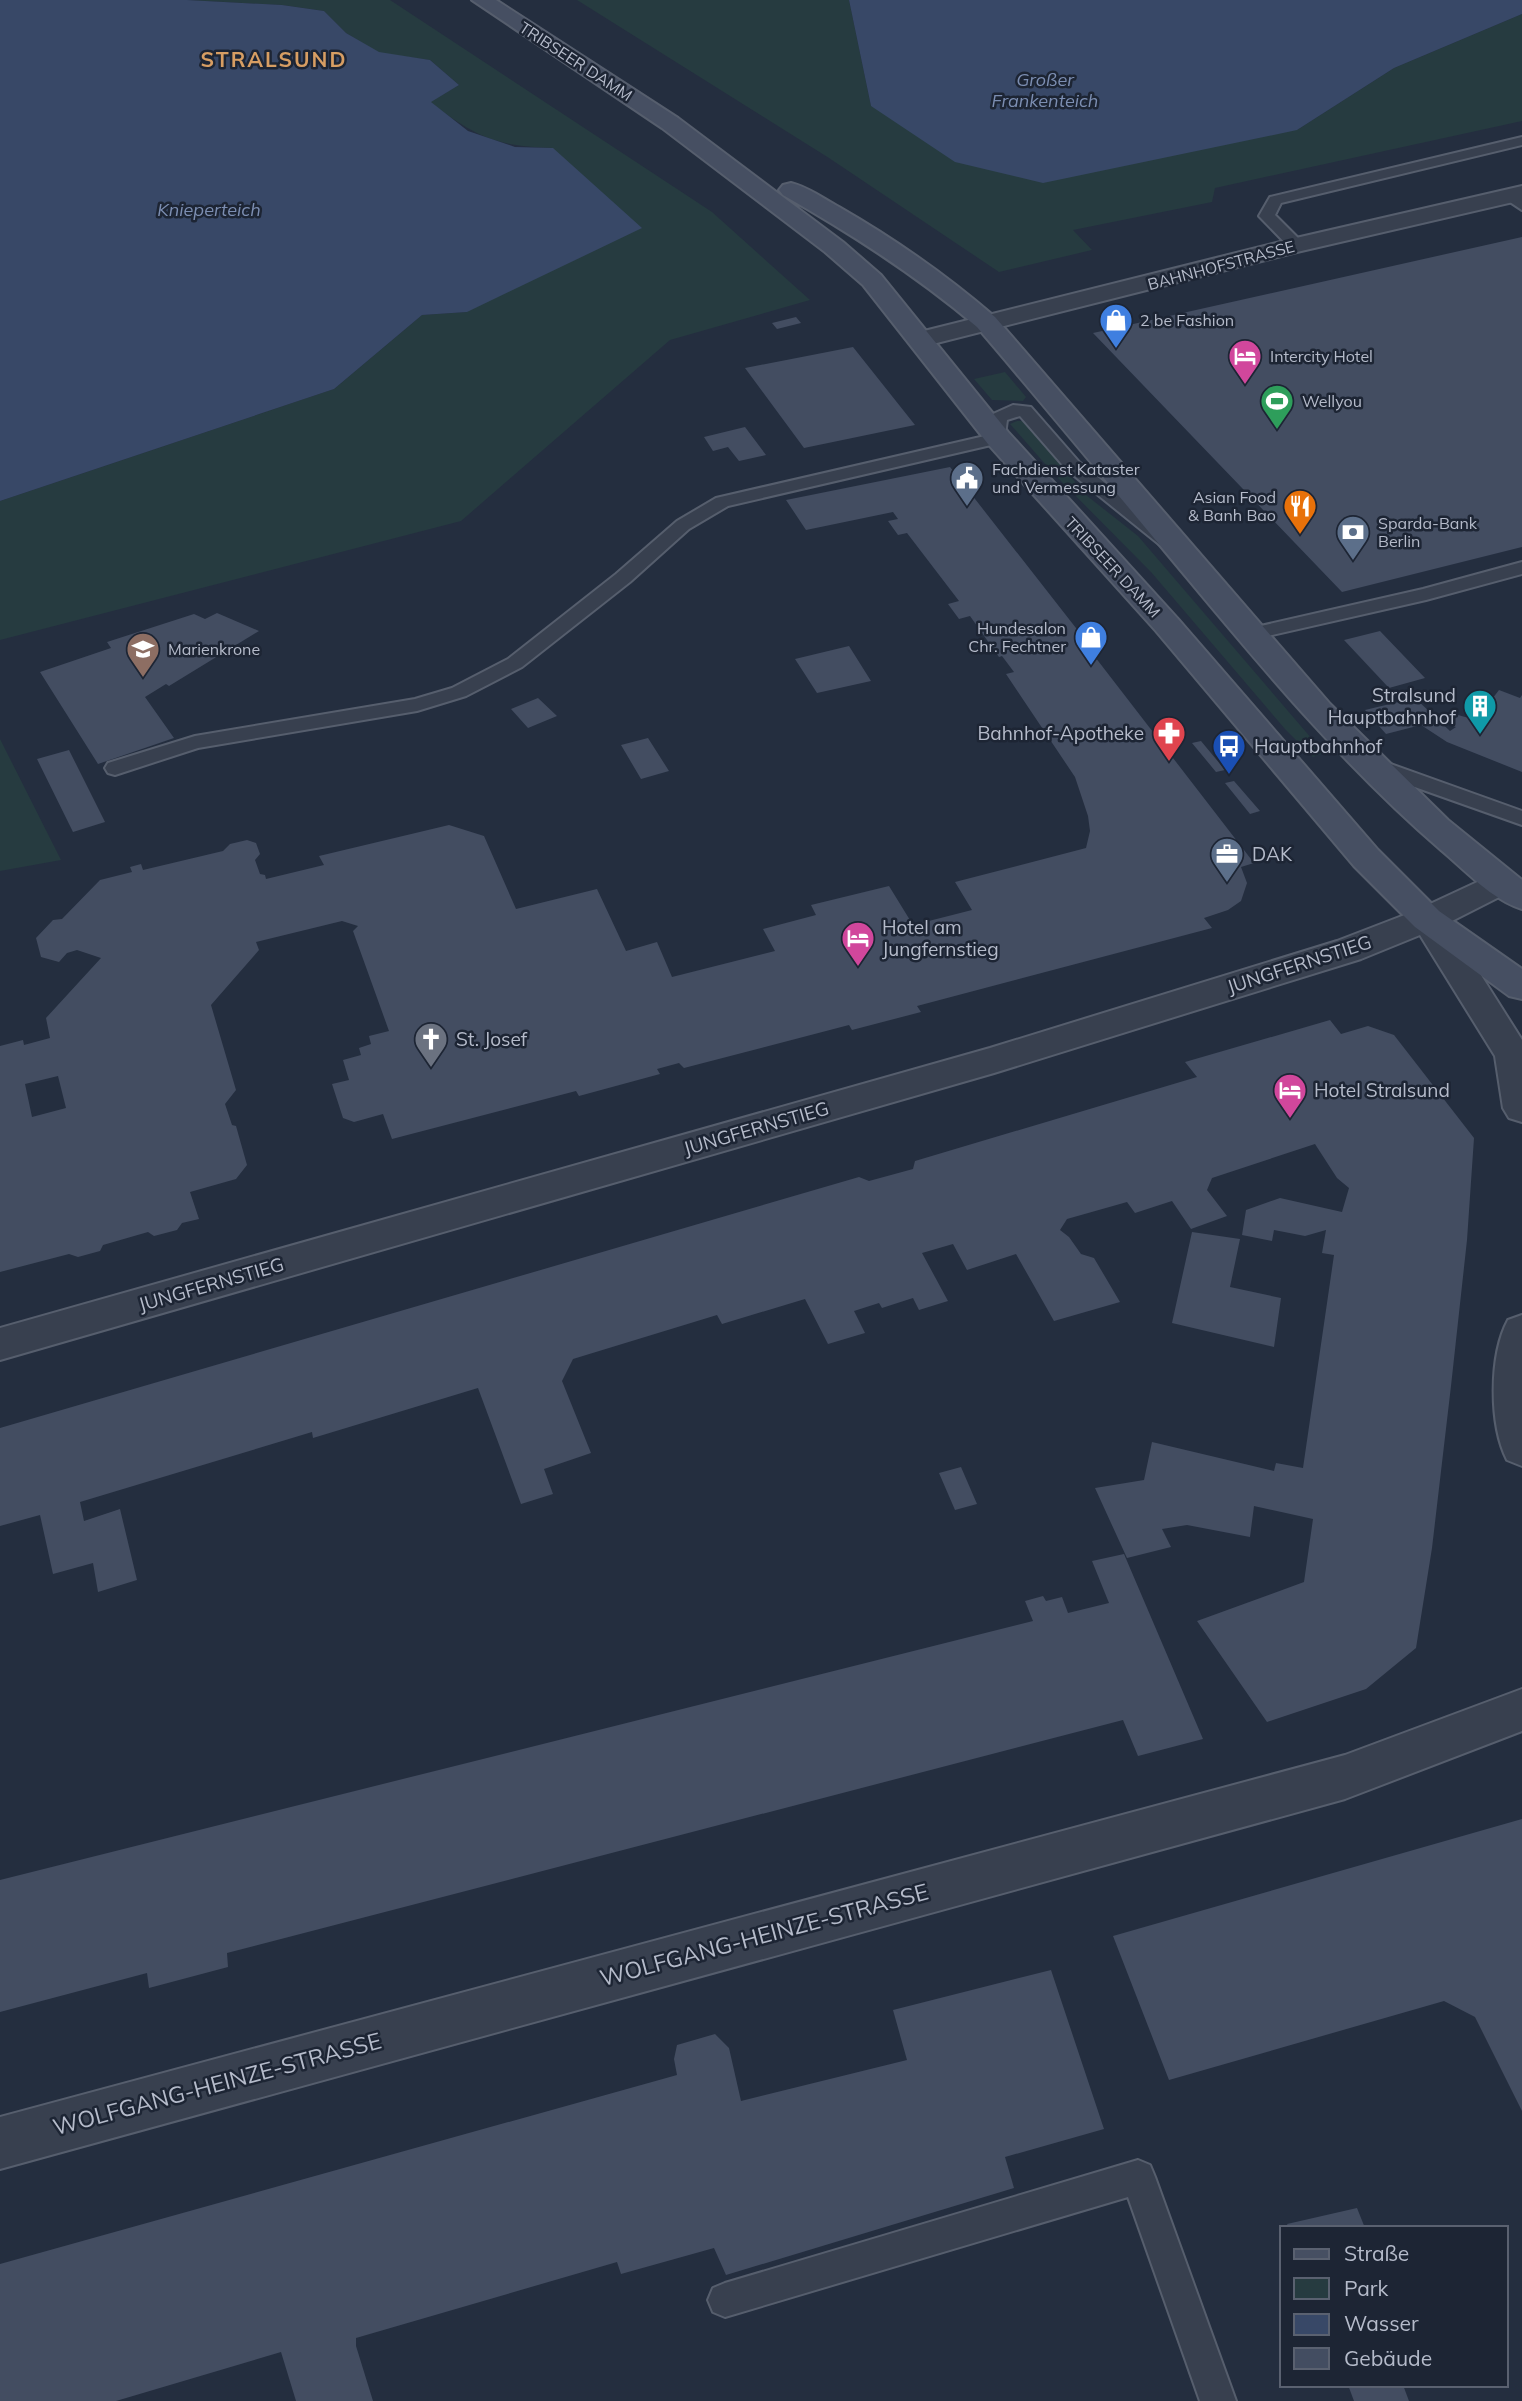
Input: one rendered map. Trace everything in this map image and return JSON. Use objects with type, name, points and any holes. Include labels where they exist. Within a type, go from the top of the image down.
[{"type":"main road","name":"TRIBSEER DAMM","points":[[482,0],[670,123],[872,280],[998,438],[1167,625],[1366,858],[1427,919],[1522,987]]},
{"type":"main road","name":"TRIBSEER DAMM","points":[[670,123],[840,217],[926,272],[986,322],[1250,634],[1367,763],[1446,837],[1512,889]]},
{"type":"street","name":"BAHNHOFSTRASSE","points":[[921,339],[1296,245],[1518,198]]},
{"type":"street","name":"JUNGFERNSTIEG","points":[[0,1344],[994,1060],[1349,950],[1512,889]]},
{"type":"street","points":[[1427,919],[1473,988],[1513,1056],[1522,1108]]},
{"type":"street","points":[[1522,1331],[1513,1404],[1522,1448]]},
{"type":"street","name":"WOLFGANG-HEINZE-STRASSE","points":[[0,2143],[1345,1777],[1522,1710]]},
{"type":"lane","points":[[1296,245],[1267,216],[1275,200],[1522,141]]},
{"type":"lane","points":[[115,768],[195,742],[417,705],[459,692],[515,663],[623,578],[683,525],[722,502],[998,438],[999,418],[1013,410],[1025,411],[1073,466],[1116,503],[1181,551]]},
{"type":"lane","points":[[1250,634],[1426,594],[1522,568]]},
{"type":"lane","name":"TRIBSEER DAMM","points":[[1367,763],[1522,818]]},
{"type":"lane","points":[[725,2300],[1138,2177],[1218,2401]]},
{"type":"green space","points":[[187,0],[390,0],[712,212],[810,300],[670,340],[461,521],[0,640],[0,501],[334,389],[422,315],[467,312],[553,148],[501,142],[460,124],[430,102],[459,85],[430,60],[379,53],[346,33],[324,11],[282,5]]},
{"type":"green space","points":[[577,0],[849,0],[871,106],[1297,130],[1394,68],[1522,14],[1522,121],[1215,188],[1212,202],[1073,230],[1092,250],[999,272],[829,158]]},
{"type":"green space","points":[[1005,372],[1026,397],[1023,401],[992,400],[974,379]]},
{"type":"green space","points":[[1024,421],[1086,495],[1138,536],[1324,753],[1313,757],[1285,729],[1151,572],[1053,473],[1010,424]]},
{"type":"green space","points":[[0,739],[61,860],[0,871]]},
{"type":"water","name":"Knieperteich","points":[[0,0],[187,0],[282,5],[324,11],[346,33],[379,52],[430,60],[459,85],[431,102],[468,131],[515,147],[553,148],[642,228],[467,312],[422,315],[334,389],[0,501]]},
{"type":"water","name":"Großer Frankenteich","points":[[849,0],[1522,0],[1522,14],[1394,68],[1297,130],[1043,183],[955,162],[871,106]]},
{"type":"building","points":[[1522,237],[1522,547],[1342,592],[1093,333]]},
{"type":"building","points":[[796,317],[801,323],[777,329],[772,323]]},
{"type":"building","points":[[853,347],[915,425],[804,448],[745,368]]},
{"type":"building","points":[[745,427],[766,455],[739,461],[728,447],[713,451],[704,437]]},
{"type":"building","points":[[950,467],[1083,637],[1075,639],[1087,654],[1092,653],[1254,863],[1241,867],[1247,883],[1241,901],[1228,910],[1204,918],[1212,928],[917,1006],[921,1012],[852,1030],[849,1025],[684,1068],[679,1063],[657,1069],[660,1074],[579,1096],[576,1091],[392,1139],[383,1114],[354,1122],[343,1118],[332,1084],[349,1080],[343,1060],[361,1055],[359,1048],[371,1044],[369,1036],[389,1031],[353,931],[358,926],[342,921],[256,942],[259,950],[211,1005],[236,1090],[225,1104],[232,1125],[236,1126],[247,1165],[236,1179],[190,1192],[199,1219],[182,1223],[177,1230],[154,1236],[148,1232],[103,1245],[100,1251],[78,1257],[69,1254],[0,1272],[0,1046],[23,1040],[24,1045],[50,1038],[46,1018],[101,958],[77,950],[67,953],[59,962],[41,957],[36,938],[53,920],[62,919],[100,880],[132,872],[130,867],[141,864],[143,870],[223,851],[230,844],[247,840],[256,843],[260,854],[255,860],[260,874],[265,875],[266,879],[324,865],[319,856],[449,825],[484,836],[516,909],[597,889],[626,951],[657,942],[672,977],[775,951],[763,929],[816,915],[811,905],[889,886],[913,925],[972,910],[955,882],[1086,848],[1090,831],[1088,816],[1075,777],[1006,674],[1014,672],[1002,656],[999,657],[970,616],[959,619],[948,604],[959,601],[907,533],[898,535],[888,521],[898,519],[893,512],[806,530],[786,500]],"holes":[[[58,1076],[66,1108],[32,1117],[25,1084]]]},
{"type":"building","points":[[217,613],[259,631],[169,686],[166,684],[145,697],[174,738],[98,764],[40,672],[111,648],[107,642],[194,614],[205,619]]},
{"type":"building","points":[[1380,631],[1425,678],[1389,688],[1344,640]]},
{"type":"building","points":[[849,646],[871,681],[817,693],[795,659]]},
{"type":"building","name":"Stralsund Hauptbahnhof","points":[[1499,690],[1520,698],[1522,695],[1522,772],[1447,742],[1421,725],[1386,734],[1365,710],[1415,698],[1450,731],[1456,727],[1450,725],[1458,715],[1476,720]]},
{"type":"building","points":[[538,698],[557,716],[528,728],[511,709]]},
{"type":"building","points":[[648,738],[669,771],[641,779],[621,745]]},
{"type":"building","points":[[1201,741],[1225,770],[1216,772],[1192,743]]},
{"type":"building","points":[[69,750],[105,822],[73,832],[37,759]]},
{"type":"building","points":[[1234,781],[1260,811],[1250,814],[1225,783]]},
{"type":"building","points":[[1330,1020],[1341,1034],[1368,1026],[1394,1035],[1474,1138],[1467,1240],[1451,1386],[1432,1548],[1416,1648],[1366,1689],[1267,1722],[1197,1621],[1304,1582],[1313,1519],[1254,1506],[1250,1537],[1187,1525],[1162,1529],[1171,1547],[1127,1558],[1095,1488],[1144,1480],[1152,1442],[1274,1471],[1276,1463],[1303,1468],[1334,1255],[1322,1253],[1326,1230],[1305,1236],[1274,1230],[1272,1241],[1242,1235],[1246,1210],[1280,1198],[1342,1212],[1349,1188],[1337,1178],[1315,1144],[1212,1178],[1207,1190],[1227,1216],[1191,1229],[1172,1201],[1135,1213],[1127,1202],[1067,1219],[1060,1230],[1069,1237],[1081,1254],[1094,1258],[1120,1302],[1054,1321],[1016,1254],[967,1270],[953,1244],[922,1253],[948,1301],[919,1310],[913,1298],[882,1308],[879,1303],[854,1311],[865,1333],[828,1344],[805,1299],[722,1324],[717,1315],[573,1359],[562,1381],[591,1453],[544,1469],[553,1494],[521,1504],[478,1388],[313,1438],[312,1432],[80,1502],[84,1521],[120,1509],[137,1580],[98,1592],[93,1563],[53,1574],[40,1515],[0,1526],[0,1428],[859,1177],[869,1181],[913,1169],[915,1161],[1197,1077],[1185,1062]]},
{"type":"building","points":[[1192,1232],[1240,1239],[1230,1287],[1281,1298],[1274,1347],[1172,1323]]},
{"type":"building","points":[[961,1467],[977,1504],[955,1510],[939,1473]]},
{"type":"building","points":[[1124,1554],[1203,1739],[1138,1756],[1123,1720],[227,1953],[228,1967],[149,1988],[147,1973],[0,2012],[0,1880],[1033,1621],[1025,1601],[1043,1596],[1046,1601],[1062,1597],[1068,1613],[1109,1603],[1092,1561]]},
{"type":"building","points":[[1522,1819],[1522,2111],[1475,2017],[1444,2001],[1169,2080],[1113,1936]]},
{"type":"building","points":[[1051,1970],[1104,2129],[1005,2157],[1014,2188],[726,2275],[714,2248],[621,2274],[617,2262],[356,2338],[373,2401],[296,2401],[281,2352],[116,2401],[0,2401],[0,2264],[677,2075],[674,2059],[677,2045],[715,2034],[729,2048],[741,2101],[907,2060],[893,2010]]},
{"type":"building","points":[[1357,2208],[1364,2226],[1288,2226],[1287,2224]]},
{"type":"building","points":[[1349,2387],[1404,2387],[1409,2401],[1354,2401]]},
{"type":"place","name":"2 be Fashion","points":[[1116,350]]},
{"type":"place","name":"Intercity Hotel","points":[[1245,386]]},
{"type":"place","name":"Wellyou","points":[[1277,431]]},
{"type":"place","name":"Fachdienst Kataster und Vermessung","points":[[967,508]]},
{"type":"place","name":"Asian Food & Banh Bao","points":[[1300,536]]},
{"type":"place","name":"Sparda-Bank Berlin","points":[[1353,562]]},
{"type":"place","name":"Hundesalon Chr. Fechtner","points":[[1091,667]]},
{"type":"place","name":"Marienkrone","points":[[143,679]]},
{"type":"place","name":"Stralsund Hauptbahnhof","points":[[1480,736]]},
{"type":"place","name":"Bahnhof-Apotheke","points":[[1169,763]]},
{"type":"place","name":"Hauptbahnhof","points":[[1229,776]]},
{"type":"place","name":"DAK","points":[[1227,884]]},
{"type":"place","name":"Hotel am Jungfernstieg","points":[[858,968]]},
{"type":"place","name":"St. Josef","points":[[431,1069]]},
{"type":"place","name":"Hotel Stralsund","points":[[1290,1120]]},
{"type":"district","name":"STRALSUND","points":[[274,60]]}]
